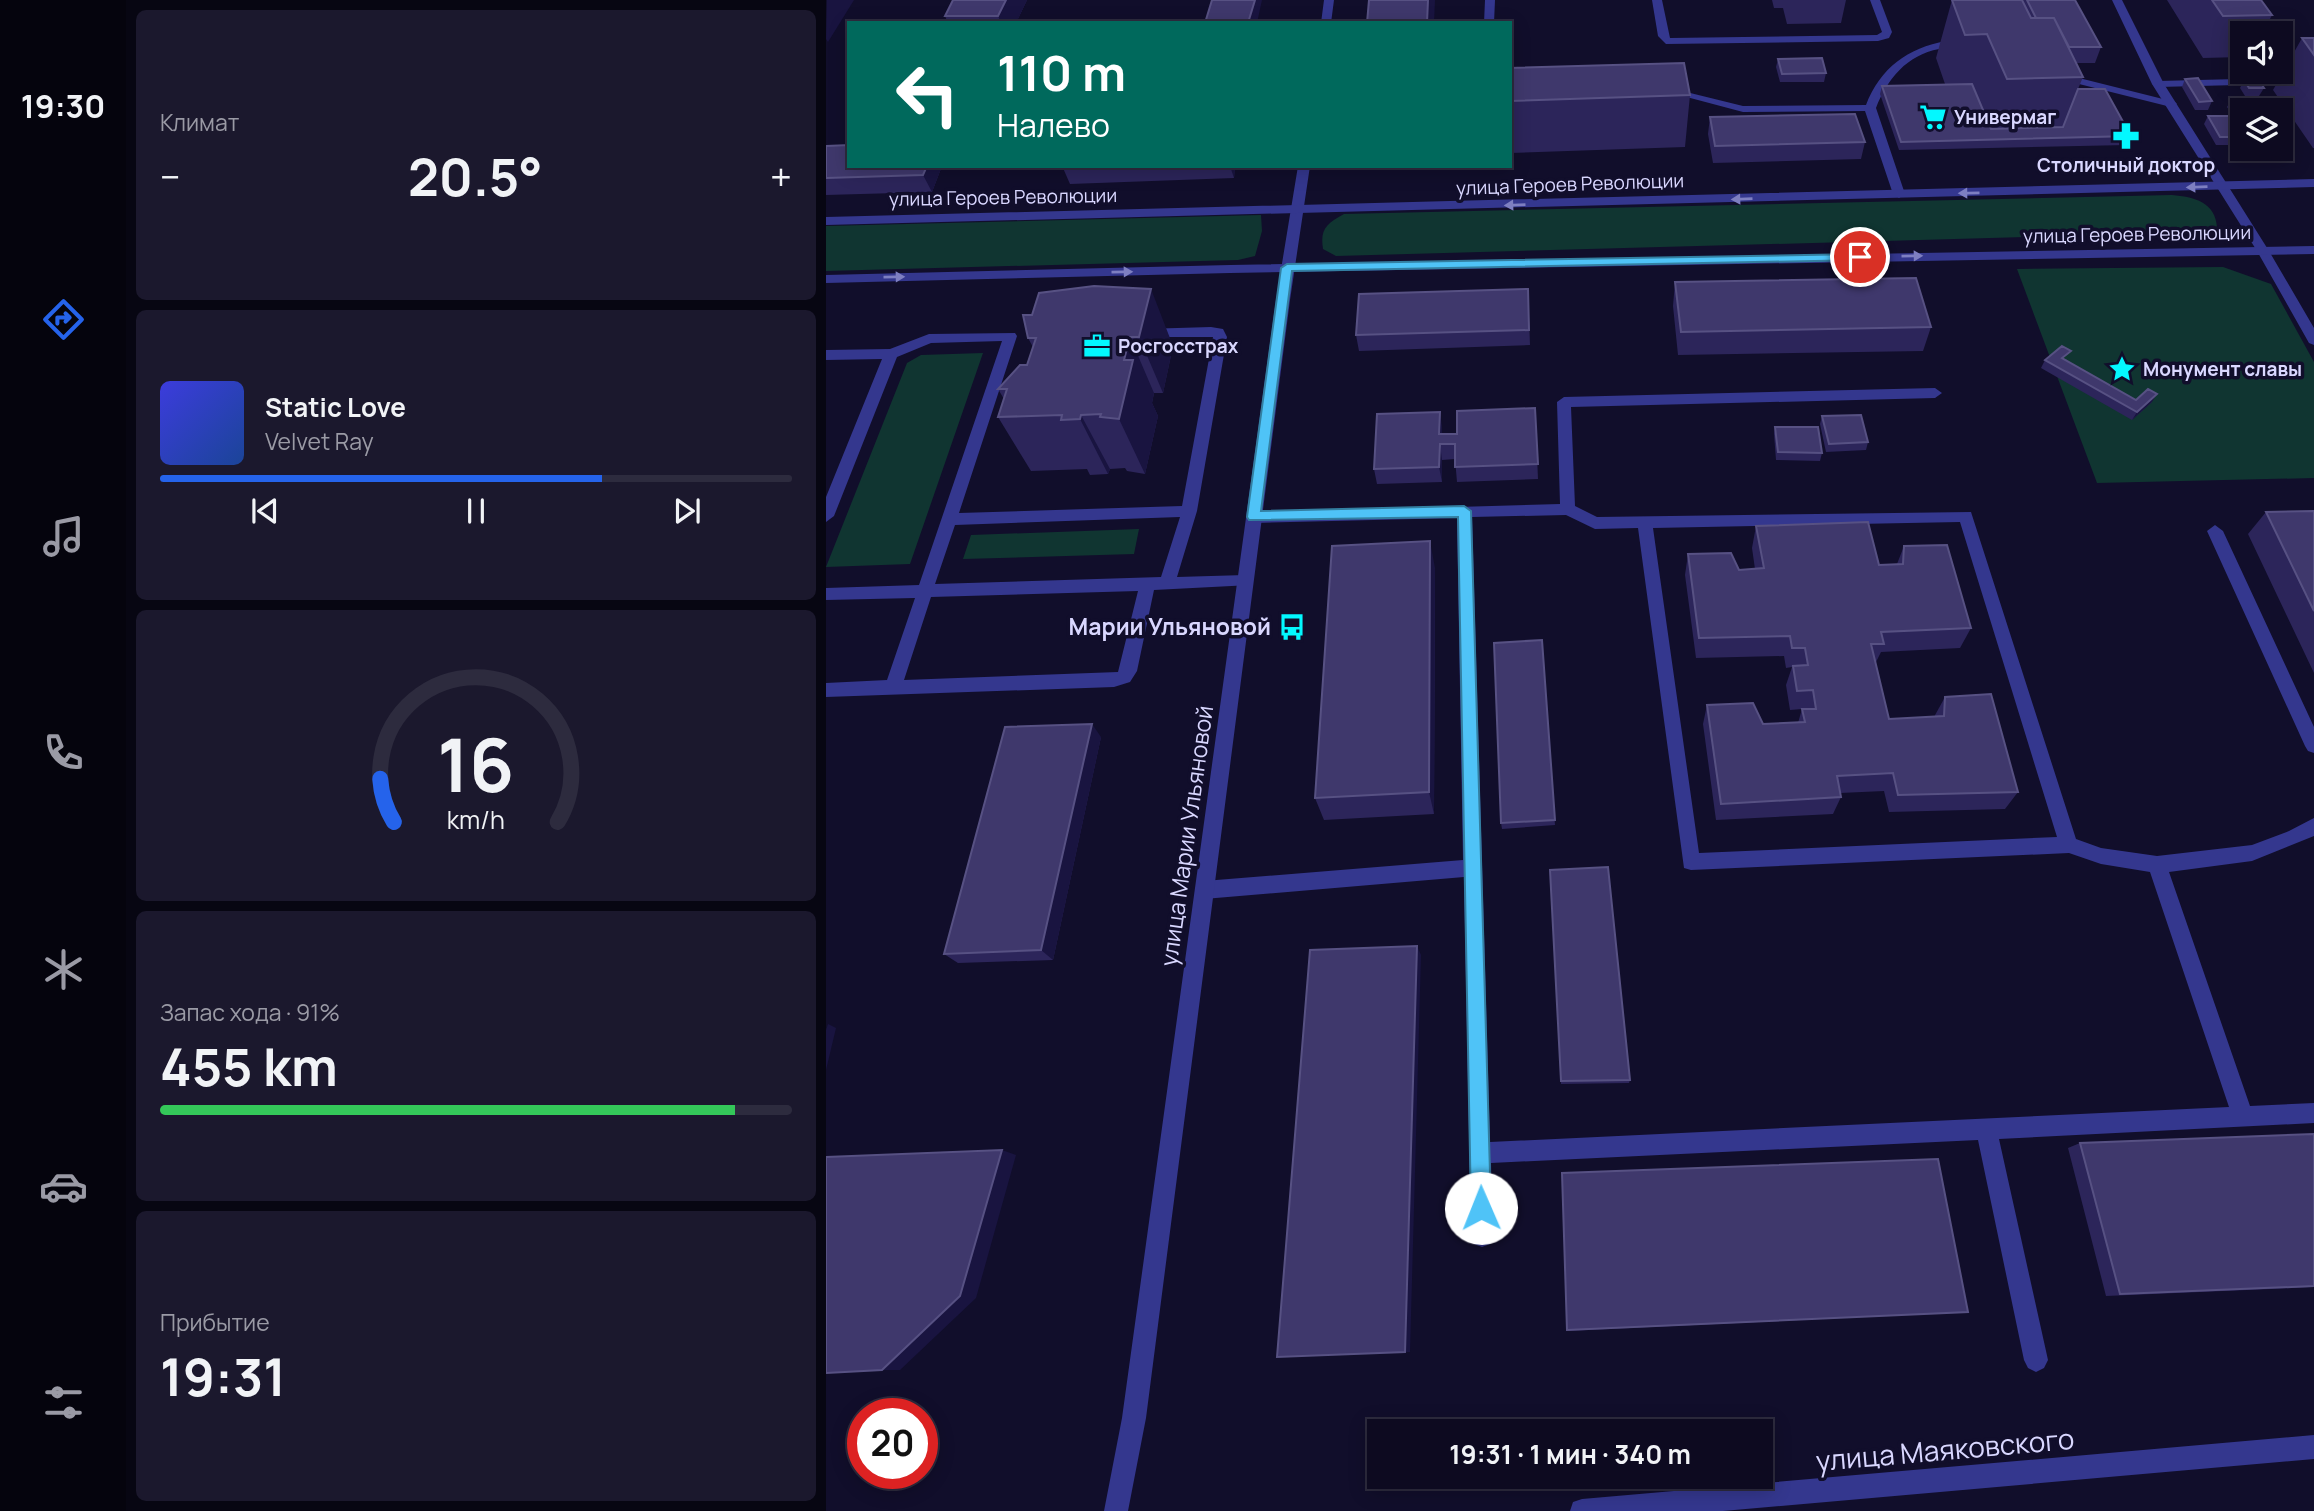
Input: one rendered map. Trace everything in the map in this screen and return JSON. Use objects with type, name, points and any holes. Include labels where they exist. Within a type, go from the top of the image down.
[{"type":"street","points":[[1326,21],[1329,0]]},
{"type":"street","points":[[1489,21],[1490,0]]},
{"type":"street","points":[[1657,0],[1663,36],[1666,41],[1676,42],[1885,36],[1887,32],[1875,0]]},
{"type":"street","points":[[2117,0],[2158,84],[2263,251],[2313,338]]},
{"type":"street","points":[[1899,194],[1870,108],[1881,83],[1902,60],[1926,48],[1968,44]]},
{"type":"street","points":[[2051,74],[2171,104]]},
{"type":"street","points":[[2158,84],[2314,80]]},
{"type":"street","points":[[1656,92],[1670,91],[1743,109],[1870,108]]},
{"type":"street","name":"улица Марии Ульяновой","points":[[1116,1511],[1136,1405],[1287,268],[1304,168]]},
{"type":"street","name":"улица Героев Революции","points":[[826,221],[2314,183]]},
{"type":"street","name":"улица Героев Революции","points":[[826,279],[2314,250]]},
{"type":"street","points":[[1131,333],[1211,331],[1218,332],[1220,337],[1189,511],[1167,583]]},
{"type":"street","points":[[826,355],[891,354],[929,339],[1017,335],[949,519],[893,687]]},
{"type":"street","points":[[826,516],[891,354]]},
{"type":"street","points":[[1568,509],[1564,402],[1935,393]]},
{"type":"street","points":[[1254,517],[1568,509],[1595,523],[1966,516],[2068,845]]},
{"type":"street","points":[[949,519],[1189,511]]},
{"type":"street","points":[[1464,511],[1482,1236]]},
{"type":"street","points":[[1645,523],[1691,862],[2068,845],[2101,856],[2157,864],[2252,853],[2295,837],[2314,826]]},
{"type":"street","points":[[2215,531],[2314,746]]},
{"type":"street","points":[[826,594],[1245,581]]},
{"type":"street","points":[[826,690],[1114,680],[1124,677],[1129,671],[1147,584]]},
{"type":"street","points":[[2157,864],[2243,1116]]},
{"type":"street","points":[[1204,890],[1474,868]]},
{"type":"street","points":[[1480,1153],[2314,1113]]},
{"type":"street","points":[[1986,1128],[2036,1360]]},
{"type":"street","name":"улица Маяковского","points":[[1582,1511],[2314,1447]]},
{"type":"green space","points":[[2172,195],[2202,202],[2213,212],[2217,228],[2211,232],[1336,256],[1323,249],[1322,242],[1326,228],[1344,214]]},
{"type":"green space","points":[[1261,215],[1262,231],[1255,256],[1238,260],[826,271],[826,226]]},
{"type":"green space","points":[[2223,267],[2271,284],[2314,362],[2314,478],[2097,483],[2017,269]]},
{"type":"green space","points":[[983,353],[910,564],[826,567],[907,363],[921,355]]},
{"type":"green space","points":[[1139,529],[1134,554],[963,559],[971,535]]},
{"type":"building","points":[[953,0],[1006,0],[998,16],[945,16]]},
{"type":"building","points":[[1212,0],[1255,0],[1249,21],[1206,21]]},
{"type":"building","points":[[1369,0],[1428,0],[1427,21],[1367,21]]},
{"type":"building","points":[[1952,0],[2022,0],[2031,18],[2054,18],[2083,77],[2007,79],[1987,34],[1965,35]]},
{"type":"building","points":[[2027,0],[2075,0],[2101,47],[2069,47],[2054,18],[2036,18]]},
{"type":"building","points":[[2212,0],[2261,0],[2272,15],[2223,16]]},
{"type":"building","points":[[2302,38],[2314,38],[2314,55]]},
{"type":"building","points":[[1822,58],[1826,73],[1782,74],[1778,59]]},
{"type":"building","points":[[1684,63],[1690,95],[1512,101],[1512,68]]},
{"type":"building","points":[[2198,78],[2212,101],[2199,102],[2185,79]]},
{"type":"building","name":"Универмаг","points":[[1972,84],[1991,129],[2063,127],[2078,89],[2105,89],[2131,136],[1901,142],[1882,86]]},
{"type":"building","points":[[2246,84],[2262,84],[2264,88],[2249,88]]},
{"type":"building","points":[[1855,114],[1865,142],[1715,146],[1710,117]]},
{"type":"building","points":[[2208,116],[2230,118],[2230,137],[2220,137]]},
{"type":"building","points":[[847,145],[847,168],[926,168],[923,175],[826,178],[826,146]]},
{"type":"building","points":[[1916,278],[1931,327],[1681,332],[1675,282]]},
{"type":"building","points":[[1094,286],[1151,289],[1139,337],[1130,337],[1124,360],[1133,360],[1119,419],[1100,417],[1101,414],[1061,420],[1062,415],[998,417],[1007,389],[998,389],[1020,365],[1027,365],[1036,338],[1028,338],[1023,315],[1032,315],[1039,293]]},
{"type":"building","points":[[1528,289],[1529,330],[1356,335],[1359,294]]},
{"type":"building","points":[[2062,346],[2071,351],[2062,358],[2136,400],[2148,389],[2157,394],[2137,412],[2045,360]]},
{"type":"building","points":[[1535,408],[1538,464],[1455,467],[1455,444],[1440,444],[1439,467],[1374,469],[1377,414],[1440,412],[1439,434],[1457,434],[1457,411]]},
{"type":"building","points":[[1861,415],[1868,442],[1829,444],[1822,416]]},
{"type":"building","points":[[1775,427],[1818,427],[1822,453],[1778,452]]},
{"type":"building","points":[[2314,511],[2314,611],[2266,512]]},
{"type":"building","points":[[1868,522],[1879,565],[1903,564],[1904,546],[1947,545],[1971,628],[1881,632],[1884,644],[1871,644],[1889,719],[1944,716],[1945,697],[1991,694],[2018,792],[1898,795],[1893,773],[1837,776],[1841,797],[1721,804],[1707,705],[1753,703],[1763,724],[1805,722],[1802,709],[1816,709],[1813,690],[1797,691],[1793,666],[1808,665],[1805,648],[1792,648],[1790,636],[1699,638],[1688,554],[1731,553],[1739,570],[1764,568],[1756,526]]},
{"type":"building","points":[[1430,541],[1429,792],[1315,798],[1332,546]]},
{"type":"building","points":[[1542,640],[1555,820],[1501,823],[1494,643]]},
{"type":"building","points":[[1092,724],[1041,950],[944,954],[1005,727]]},
{"type":"building","points":[[1608,867],[1630,1080],[1561,1081],[1550,870]]},
{"type":"building","points":[[1417,946],[1405,1352],[1277,1357],[1310,950]]},
{"type":"building","points":[[2314,1134],[2314,1286],[2120,1294],[2080,1143]]},
{"type":"building","points":[[1002,1150],[960,1296],[882,1370],[826,1373],[826,1157]]},
{"type":"building","points":[[1938,1159],[1968,1312],[1567,1330],[1562,1173]]},
{"type":"place","name":"Универмаг","points":[[1933,117]]},
{"type":"place","name":"Столичный доктор","points":[[2126,136]]},
{"type":"place","name":"Росгосстрах","points":[[1097,346]]},
{"type":"place","name":"Монумент славы","points":[[2122,369]]},
{"type":"place","name":"Марии Ульяновой","points":[[1292,627]]},
{"type":"route","points":[[1481,1208],[1464,511],[1254,517],[1287,268],[1860,257]]}]
